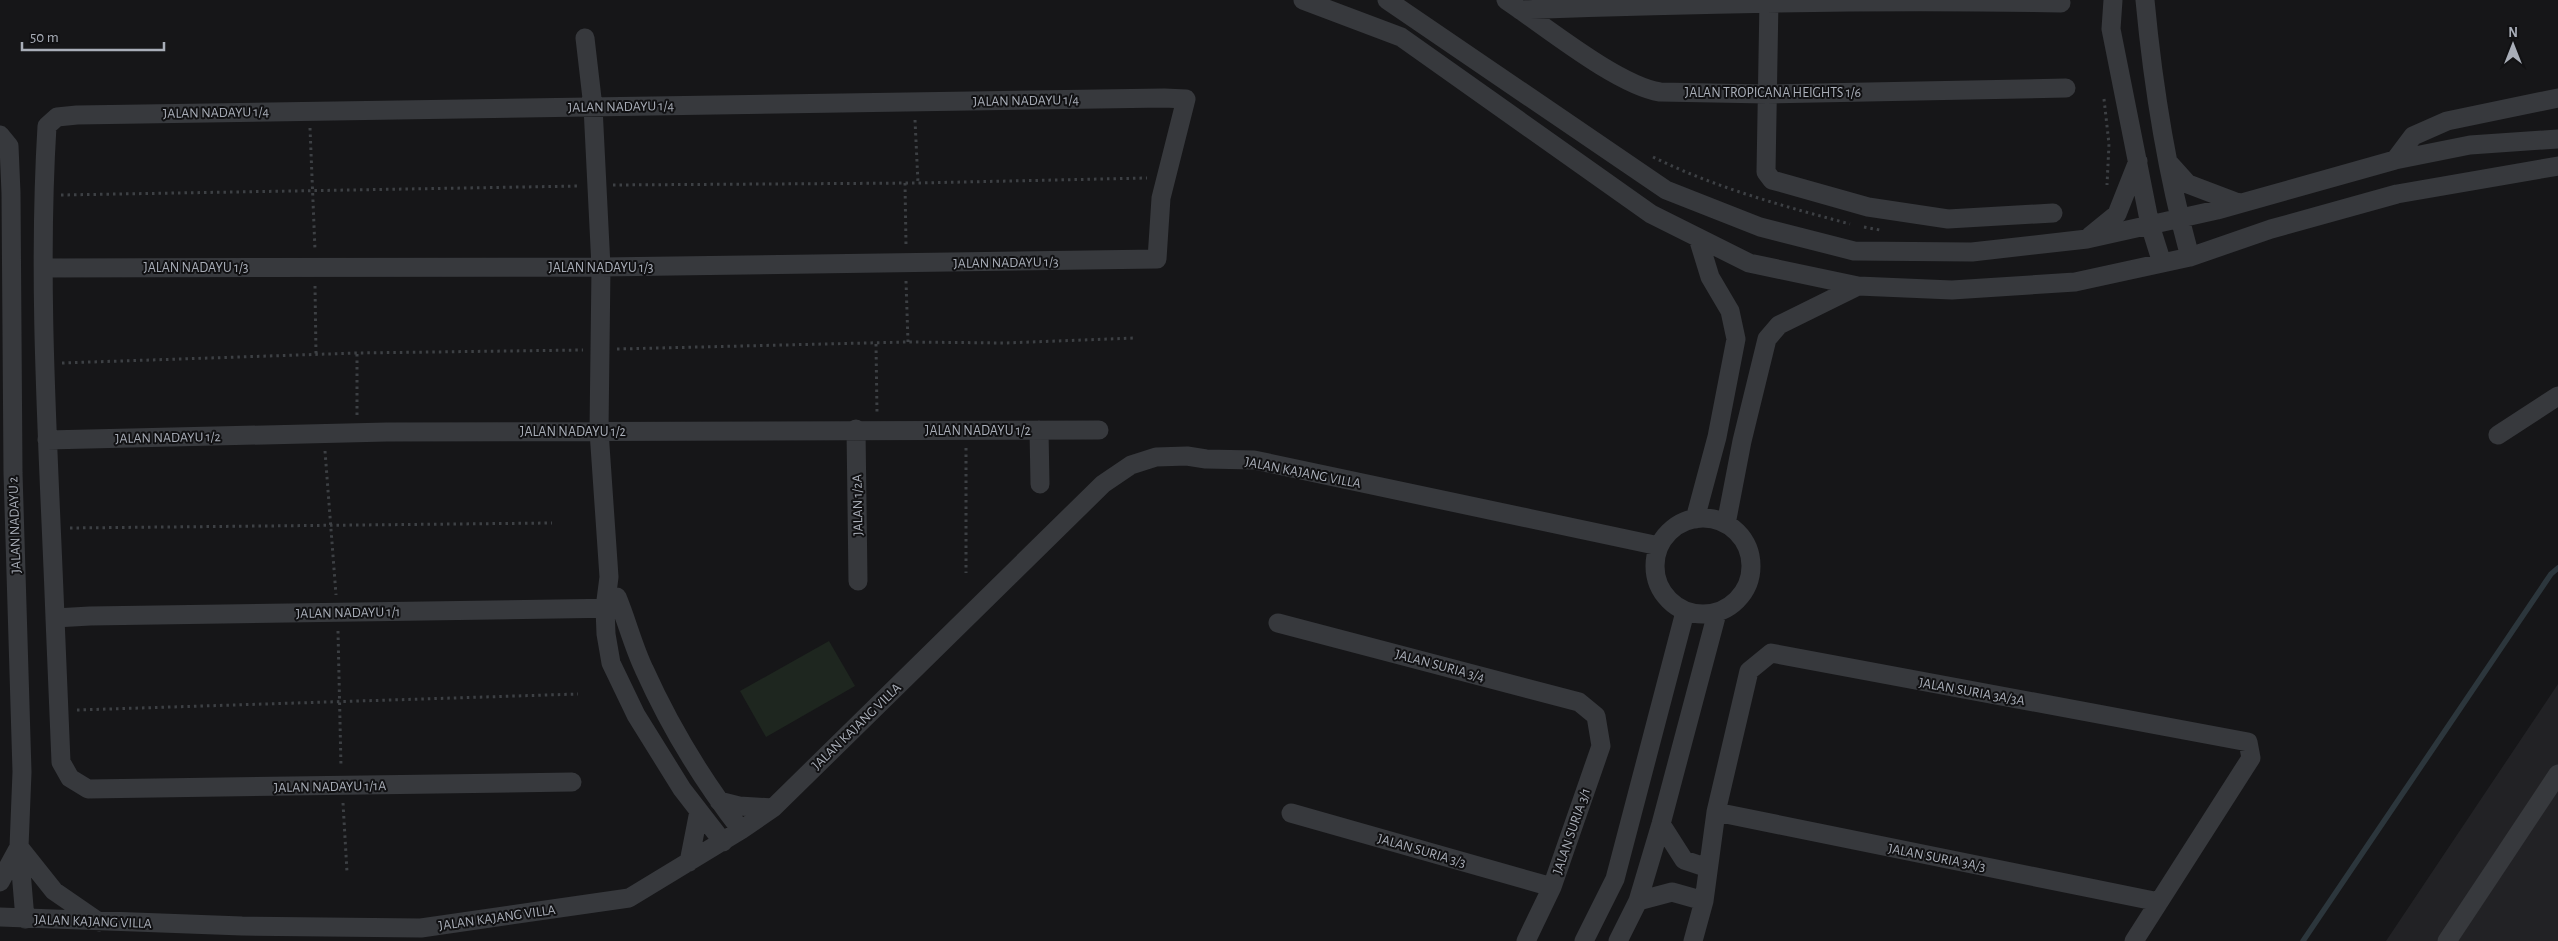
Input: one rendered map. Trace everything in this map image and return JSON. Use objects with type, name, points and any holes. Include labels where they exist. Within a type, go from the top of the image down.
[{"type":"street","points":[[1303,0],[1401,37],[1651,214],[1753,265],[1858,286],[1952,290],[2075,282],[2190,257],[2271,229],[2397,194],[2558,166]]},
{"type":"street","points":[[1387,0],[1666,190],[1760,227],[1854,250],[1972,252],[2087,239],[2180,218],[2395,160],[2470,145],[2558,139]]},
{"type":"street","points":[[2113,0],[2111,29],[2150,225],[2162,264]]},
{"type":"street","points":[[2145,0],[2157,92],[2180,218],[2190,257]]},
{"type":"street","points":[[1513,5],[1986,1],[2061,3]]},
{"type":"street","points":[[1769,2],[1766,172],[1772,180],[1868,207],[1948,219],[2053,213]]},
{"type":"street","name":"JALAN TROPICANA HEIGHTS 1/6","points":[[1513,5],[1607,69],[1643,89],[1675,93],[1767,94],[2066,88]]},
{"type":"street","points":[[585,38],[593,107],[602,267],[599,431],[609,578],[613,608],[685,748],[719,801],[741,830]]},
{"type":"street","points":[[2395,160],[2413,136],[2447,121],[2558,98]]},
{"type":"street","name":"JALAN NADAYU 1/4","points":[[44,268],[43,196],[47,126],[57,117],[310,111],[1186,99],[1161,198],[1157,259]]},
{"type":"street","name":"JALAN NADAYU 2","points":[[0,135],[9,146],[6,312],[22,772],[18,847],[24,919]]},
{"type":"street","points":[[2087,239],[2117,214],[2138,161]]},
{"type":"street","points":[[2170,163],[2188,184],[2238,203]]},
{"type":"street","points":[[1695,518],[1718,436],[1736,339],[1730,311],[1710,277],[1698,238]]},
{"type":"street","name":"JALAN NADAYU 1/3","points":[[44,268],[602,267],[1157,259]]},
{"type":"street","points":[[44,268],[47,440],[59,710]]},
{"type":"street","points":[[1726,524],[1742,441],[1767,339],[1779,325],[1858,286]]},
{"type":"street","points":[[2498,435],[2558,396]]},
{"type":"street","name":"JALAN NADAYU 1/2","points":[[47,440],[324,433],[856,429],[1099,430]]},
{"type":"street","name":"JALAN 1/2A","points":[[856,429],[858,581]]},
{"type":"street","points":[[1040,430],[1040,484]]},
{"type":"street","name":"JALAN KAJANG VILLA","points":[[0,916],[24,919],[99,922],[421,928],[629,898],[722,842],[773,808],[1103,484],[1131,465],[1156,457],[1186,456],[1206,459],[1254,460],[1658,546]]},
{"type":"street","points":[[1695,518],[1712,519],[1726,524],[1739,534],[1748,548],[1751,563],[1750,579],[1743,594],[1732,606],[1718,613],[1701,615],[1686,612],[1672,604],[1661,592],[1654,569],[1658,546],[1667,533],[1680,523],[1695,518]]},
{"type":"street","points":[[613,608],[606,634],[611,663],[636,715],[664,761],[722,842]]},
{"type":"street","name":"JALAN NADAYU 1/1","points":[[55,618],[613,608]]},
{"type":"street","points":[[1584,941],[1615,878],[1686,612]]},
{"type":"street","points":[[1618,941],[1638,901],[1661,824],[1718,613]]},
{"type":"street","name":"JALAN SURIA 3/4","points":[[1278,622],[1579,702],[1596,716]]},
{"type":"street","name":"JALAN SURIA 3A/3A","points":[[1694,941],[1704,901],[1716,812],[1749,671],[1771,654],[2248,742],[2251,758],[2159,902]]},
{"type":"street","points":[[636,715],[661,703]]},
{"type":"street","name":"JALAN NADAYU 1/1A","points":[[59,710],[61,762],[70,778],[88,789],[572,782]]},
{"type":"street","name":"JALAN SURIA 3/1","points":[[1526,941],[1552,887],[1600,746],[1596,716]]},
{"type":"street","points":[[664,761],[685,748]]},
{"type":"street","points":[[2447,941],[2558,774]]},
{"type":"street","points":[[719,801],[739,806],[773,808]]},
{"type":"street","points":[[689,862],[699,811]]},
{"type":"street","name":"JALAN SURIA 3A/3","points":[[1716,812],[2159,902]]},
{"type":"street","name":"JALAN SURIA 3/3","points":[[1292,813],[1552,887]]},
{"type":"street","points":[[1661,824],[1684,860],[1708,868]]},
{"type":"street","points":[[0,882],[18,847],[54,892],[99,922]]},
{"type":"street","points":[[1638,901],[1672,892],[1704,901]]},
{"type":"street","points":[[2134,941],[2159,902]]},
{"type":"path","points":[[2104,93],[2109,144],[2107,191]]},
{"type":"path","points":[[914,102],[918,183]]},
{"type":"path","points":[[310,111],[316,355]]},
{"type":"path","points":[[1646,152],[1691,176],[1760,200],[1852,224]]},
{"type":"path","points":[[1861,226],[1888,230]]},
{"type":"path","points":[[46,363],[357,353],[1134,338]]},
{"type":"path","points":[[876,344],[878,429]]},
{"type":"path","points":[[356,433],[357,353]]},
{"type":"path","points":[[966,430],[966,573]]},
{"type":"path","points":[[324,433],[338,612],[342,786],[347,872]]},
{"type":"path","points":[[52,528],[331,527],[552,523]]},
{"type":"path","points":[[59,710],[578,694]]},
{"type":"shaded area","points":[[829,641],[855,686],[766,737],[740,691]]},
{"type":"shaded area","points":[[2558,684],[2558,941],[2386,941]]},
{"type":"waterway","points":[[2303,941],[2551,574],[2558,568]]}]
